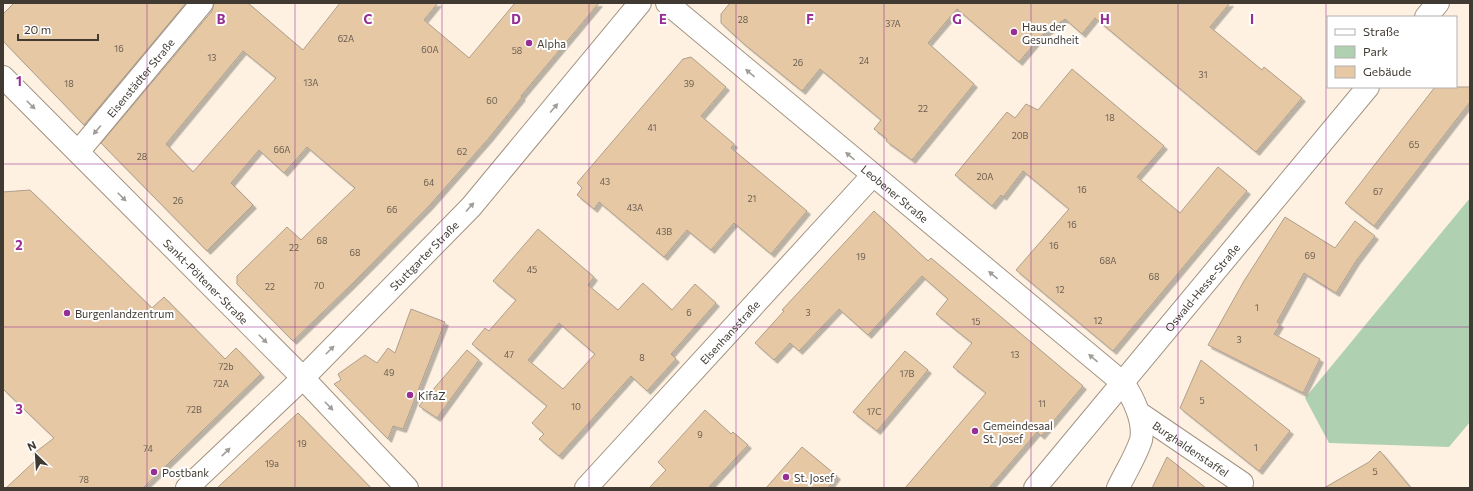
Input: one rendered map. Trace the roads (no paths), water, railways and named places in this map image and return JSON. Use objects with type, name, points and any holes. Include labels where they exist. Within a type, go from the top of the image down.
[{"type":"street","name":"Eisenstädter Straße","points":[[78,152],[202,3]]},
{"type":"street","name":"Stuttgarter Straße","points":[[187,488],[303,378],[471,207],[640,3]]},
{"type":"street","name":"Leobener Straße","points":[[667,3],[1123,383],[1132,395],[1139,413],[1141,440],[1118,488]]},
{"type":"street","points":[[1427,16],[1438,3]]},
{"type":"street","name":"Sankt-Pöltener-Straße","points":[[3,77],[303,378],[407,488]]},
{"type":"street","name":"Oswald-Hesse-Straße","points":[[1035,488],[1367,88]]},
{"type":"street","name":"Elsenhansstraße","points":[[586,488],[873,175]]},
{"type":"street","name":"Burghaldenstaffel","points":[[1139,413],[1242,483]]},
{"type":"place","name":"Haus der Gesundheit","points":[[1014,32]]},
{"type":"place","name":"Alpha","points":[[529,43]]},
{"type":"place","name":"Burgenlandzentrum","points":[[67,313]]},
{"type":"place","name":"KifaZ","points":[[410,395]]},
{"type":"place","name":"Gemeindesaal St. Josef","points":[[975,431]]},
{"type":"place","name":"Postbank","points":[[154,472]]},
{"type":"place","name":"St. Josef","points":[[786,477]]}]
